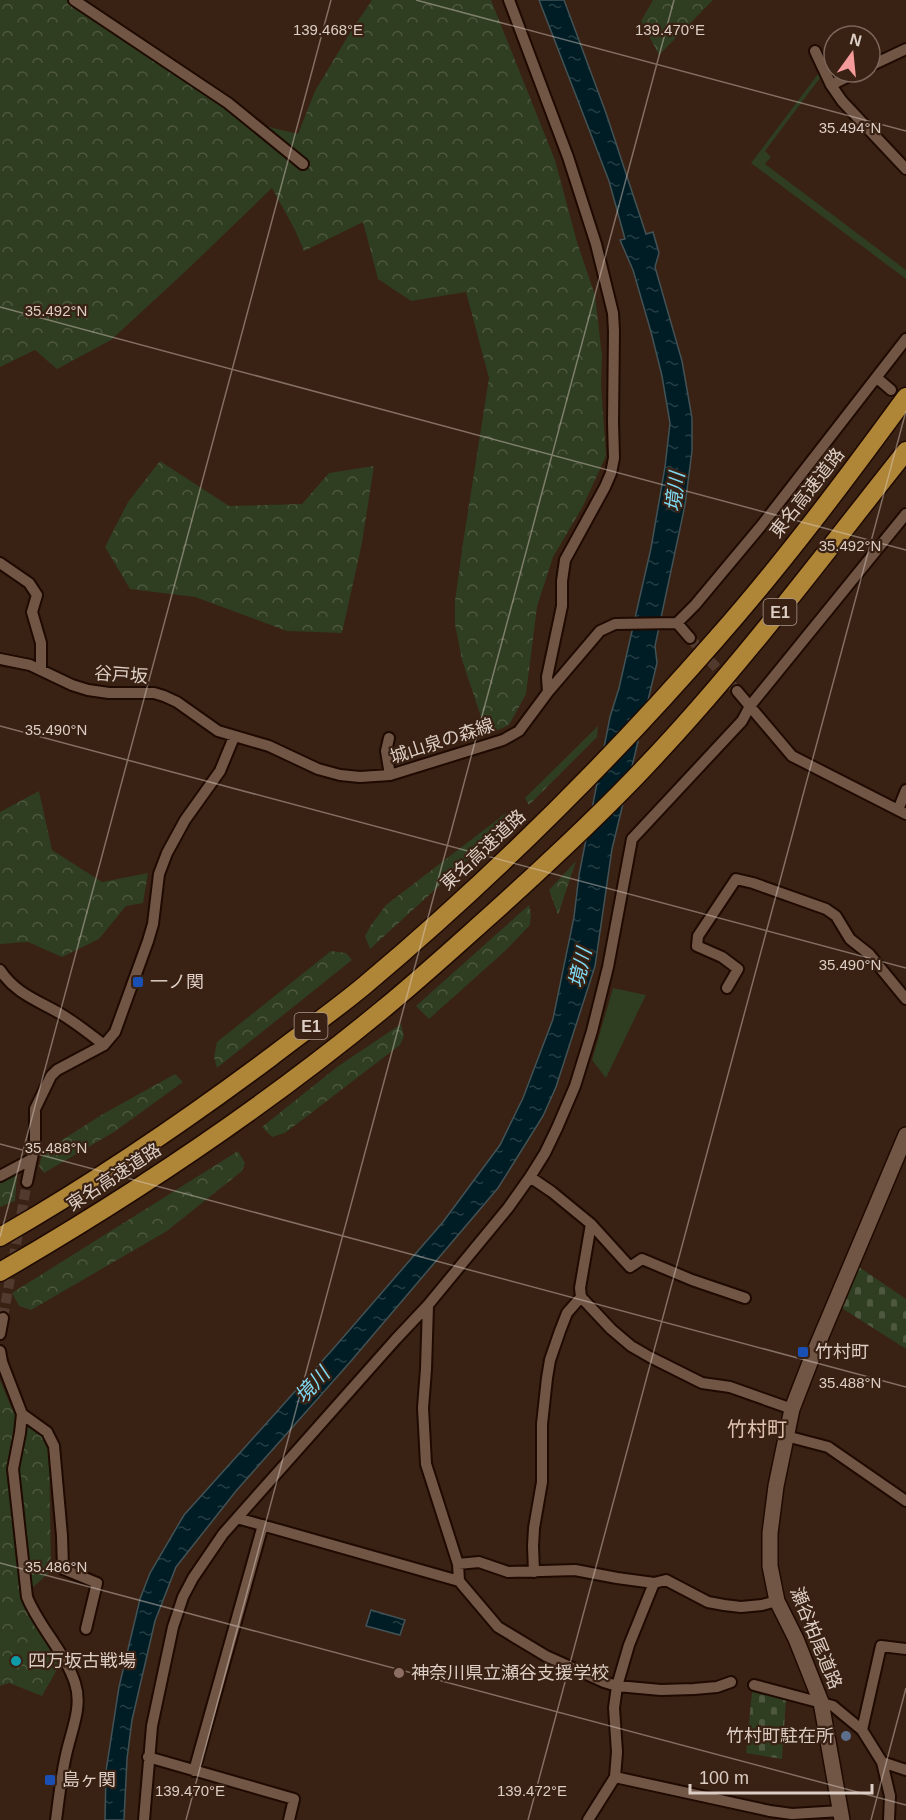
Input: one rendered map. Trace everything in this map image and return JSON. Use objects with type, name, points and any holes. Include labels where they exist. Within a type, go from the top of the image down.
[{"type":"highway","name":"東名高速道路","points":[[0,1238],[144,1148],[240,1080],[363,987],[510,855],[656,708],[720,635],[794,544],[899,393]]},
{"type":"highway","name":"東名高速道路","points":[[0,1272],[62,1237],[249,1112],[381,1011],[439,961],[582,830],[646,766],[750,649],[906,452]]},
{"type":"main road","name":"瀬谷柏尾道路","points":[[842,1816],[821,1702],[795,1637],[777,1600],[770,1566],[770,1533],[792,1409],[906,1135]]},
{"type":"street","points":[[74,0],[228,103],[303,164]]},
{"type":"street","points":[[510,0],[568,158],[593,234],[613,313],[614,331],[613,466],[597,502],[565,560],[562,606],[547,676],[548,692]]},
{"type":"street","points":[[882,60],[906,49]]},
{"type":"street","points":[[815,51],[831,85],[842,101],[906,169]]},
{"type":"street","points":[[690,638],[677,623],[695,605],[761,526],[906,339]]},
{"type":"street","points":[[877,378],[899,393]]},
{"type":"street","points":[[144,1820],[148,1757],[160,1685],[183,1597],[203,1560],[237,1518],[428,1305],[508,1208],[530,1177],[557,1128],[575,1086],[592,1031],[608,967],[632,839],[742,721],[750,706],[906,514]]},
{"type":"street","points":[[0,563],[29,583],[37,595],[32,612],[41,643],[41,670]]},
{"type":"street","name":"城山泉の森線","points":[[234,737],[269,746],[318,769],[340,775],[360,777],[390,775],[503,740],[519,731],[548,692],[600,632],[615,624],[677,623]]},
{"type":"street","name":"谷戸坂","points":[[0,659],[30,665],[88,690],[109,693],[154,693],[164,696],[177,702],[218,731],[234,737]]},
{"type":"street","points":[[737,691],[792,756],[902,812],[906,790]]},
{"type":"street","points":[[27,1182],[35,1144],[35,1109],[51,1076],[57,1070],[104,1045],[115,1032],[153,924],[159,874],[167,852],[185,820],[220,771],[234,737]]},
{"type":"street","points":[[389,738],[386,751],[390,775]]},
{"type":"street","points":[[727,988],[738,969],[722,957],[697,946],[698,936],[736,879],[799,898],[831,912],[842,923],[850,939],[868,954],[906,999]]},
{"type":"street","points":[[0,970],[7,980],[20,991],[62,1015],[104,1045]]},
{"type":"street","points":[[0,1176],[32,1159]]},
{"type":"street","points":[[530,1177],[591,1224],[630,1267],[642,1259],[692,1280],[745,1298]]},
{"type":"street","points":[[591,1224],[580,1288],[581,1297],[611,1329],[631,1346],[702,1383],[730,1387],[792,1409]]},
{"type":"street","points":[[534,1572],[532,1546],[542,1482],[542,1424],[550,1360],[567,1313],[581,1297]]},
{"type":"street","points":[[428,1305],[423,1408],[426,1464],[458,1564],[459,1581]]},
{"type":"street","points":[[0,1334],[3,1318]]},
{"type":"street","points":[[0,1352],[22,1414],[14,1476],[27,1597],[33,1611],[72,1674],[78,1694],[77,1714],[63,1771],[56,1820]]},
{"type":"street","points":[[22,1414],[47,1432],[54,1446],[63,1569],[97,1583],[86,1629]]},
{"type":"street","points":[[786,1436],[828,1447],[906,1501]]},
{"type":"street","points":[[237,1518],[459,1581],[498,1627],[546,1656],[604,1682],[617,1686],[662,1690],[717,1687],[731,1682]]},
{"type":"street","points":[[194,1771],[263,1525]]},
{"type":"street","points":[[458,1564],[479,1562],[508,1572],[575,1570],[617,1578],[654,1582],[666,1580],[708,1602],[741,1607],[762,1605],[777,1600]]},
{"type":"street","points":[[588,1820],[615,1777],[617,1752],[614,1708],[617,1686],[629,1645],[654,1582]]},
{"type":"street","points":[[862,1730],[881,1647],[906,1649]]},
{"type":"street","points":[[754,1685],[833,1706],[862,1730],[882,1762],[890,1796],[889,1820]]},
{"type":"street","points":[[148,1757],[294,1799],[289,1820]]},
{"type":"street","points":[[882,1762],[906,1770]]},
{"type":"street","points":[[615,1777],[770,1811],[842,1816]]},
{"type":"green space","points":[[0,0],[74,0],[257,124],[298,134],[315,91],[372,0],[491,0],[555,160],[577,242],[595,295],[602,356],[601,384],[606,456],[583,506],[553,557],[537,607],[526,694],[509,725],[487,735],[462,660],[455,624],[455,601],[463,543],[489,378],[466,292],[411,301],[378,279],[363,222],[304,251],[272,188],[111,340],[57,369],[35,350],[0,367]]},
{"type":"green space","points":[[653,0],[713,0],[659,55],[641,21]]},
{"type":"green space","points":[[818,74],[820,78],[765,151],[771,157],[765,164],[906,270],[906,279],[751,163]]},
{"type":"green space","points":[[160,461],[229,506],[302,504],[329,473],[374,466],[362,543],[342,633],[287,631],[195,597],[130,589],[105,547],[128,502]]},
{"type":"green space","points":[[598,726],[597,737],[529,805],[525,798]]},
{"type":"green space","points":[[39,791],[52,850],[102,882],[148,873],[143,903],[126,906],[99,939],[62,957],[28,942],[0,944],[0,812]]},
{"type":"green space","points":[[506,813],[508,823],[370,949],[365,936],[386,905]]},
{"type":"green space","points":[[576,861],[558,915],[549,890]]},
{"type":"green space","points":[[529,905],[530,925],[505,951],[429,1019],[416,1006]]},
{"type":"green space","points":[[331,951],[346,953],[352,960],[217,1068],[214,1057],[217,1042]]},
{"type":"green space","points":[[613,988],[646,995],[606,1078],[592,1060]]},
{"type":"green space","points":[[401,1024],[404,1036],[400,1045],[285,1133],[272,1137],[262,1127],[337,1067]]},
{"type":"green space","points":[[175,1074],[183,1082],[114,1132],[44,1173],[39,1166],[43,1152],[103,1114]]},
{"type":"green space","points":[[238,1151],[245,1163],[242,1171],[167,1231],[31,1310],[19,1306],[12,1293]]},
{"type":"green space","points":[[17,1175],[15,1201],[0,1207],[0,1176]]},
{"type":"green space","points":[[859,1267],[906,1299],[906,1349],[840,1307]]},
{"type":"green space","points":[[0,1380],[12,1409],[38,1431],[49,1444],[51,1571],[21,1598],[59,1666],[42,1696],[9,1683],[0,1686]]},
{"type":"green space","points":[[752,1692],[786,1699],[782,1759],[746,1753]]},
{"type":"water","name":"境川","points":[[539,0],[564,0],[606,113],[646,234],[653,232],[659,253],[655,267],[682,361],[692,418],[692,451],[685,505],[655,646],[657,663],[612,849],[595,966],[556,1087],[543,1116],[498,1188],[351,1361],[236,1491],[176,1567],[155,1621],[132,1720],[127,1759],[124,1820],[105,1820],[106,1771],[119,1687],[140,1599],[150,1573],[184,1515],[443,1222],[500,1145],[523,1098],[553,1019],[610,717],[619,688],[651,548],[670,423],[651,332],[633,270],[620,240],[625,239],[609,181]]},
{"type":"water","points":[[371,1610],[405,1620],[400,1635],[366,1626]]},
{"type":"tunnel","points":[[690,638],[737,691]]},
{"type":"tunnel","points":[[3,1318],[27,1182]]},
{"type":"place","name":"一ノ関","points":[[138,982]]},
{"type":"place","name":"竹村町","points":[[803,1352]]},
{"type":"place","name":"四万坂古戦場","points":[[16,1661]]},
{"type":"place","name":"神奈川県立瀬谷支援学校","points":[[399,1673]]},
{"type":"place","name":"竹村町駐在所","points":[[846,1736]]},
{"type":"place","name":"島ヶ関","points":[[50,1780]]},
{"type":"district","name":"竹村町","points":[[757,1429]]}]
